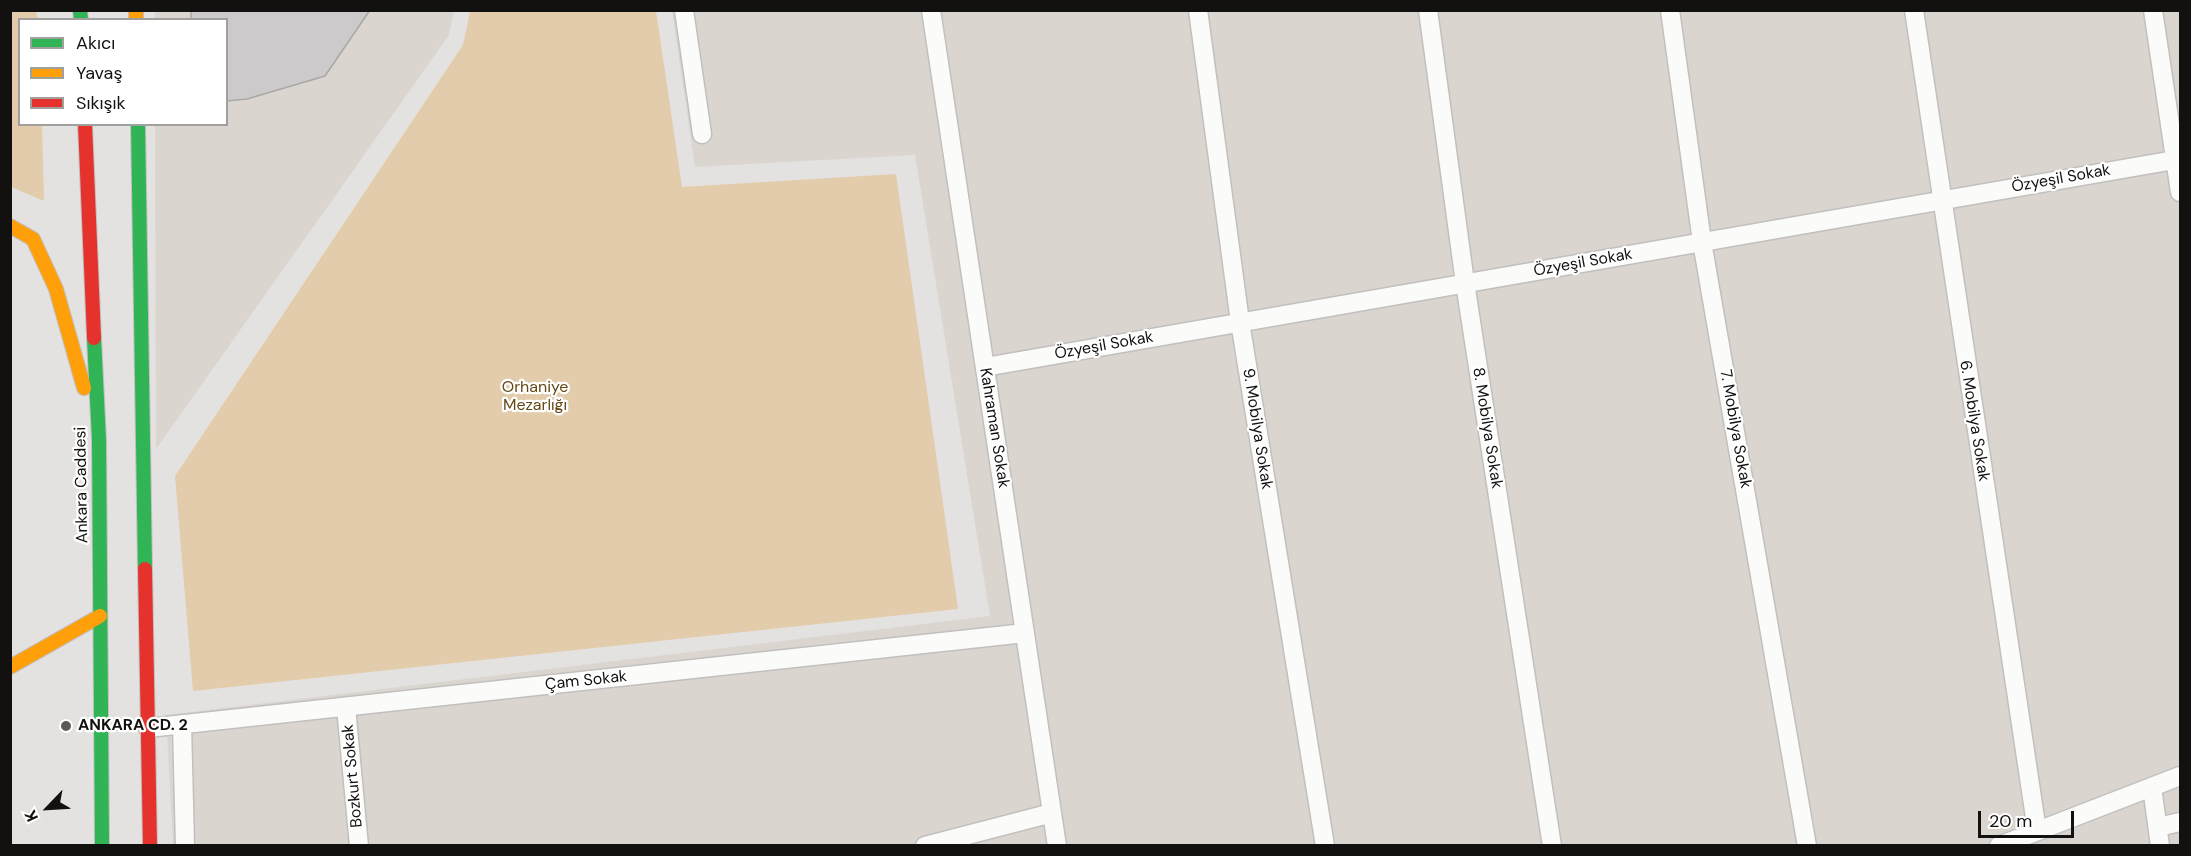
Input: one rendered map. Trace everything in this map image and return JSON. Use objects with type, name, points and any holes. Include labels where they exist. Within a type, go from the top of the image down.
[{"type":"main road","name":"Ankara Caddesi","points":[[85,126],[99,440],[102,846]]},
{"type":"main road","points":[[138,126],[150,846]]},
{"type":"main road","points":[[10,226],[33,239],[56,289],[99,440]]},
{"type":"main road","points":[[10,667],[100,616]]},
{"type":"lane","points":[[684,10],[702,134]]},
{"type":"lane","name":"Kahraman Sokak","points":[[931,10],[1057,846]]},
{"type":"lane","name":"9. Mobilya Sokak","points":[[1198,10],[1240,322],[1325,846]]},
{"type":"lane","name":"8. Mobilya Sokak","points":[[1428,10],[1465,283],[1552,846]]},
{"type":"lane","name":"7. Mobilya Sokak","points":[[1670,10],[1702,242],[1807,846]]},
{"type":"lane","name":"6. Mobilya Sokak","points":[[1914,10],[2037,831]]},
{"type":"lane","points":[[2153,10],[2178,159],[2181,192]]},
{"type":"lane","name":"Özyeşil Sokak","points":[[985,367],[2178,159]]},
{"type":"lane","name":"Çam Sokak","points":[[148,728],[1025,633]]},
{"type":"lane","name":"Bozkurt Sokak","points":[[346,707],[359,846]]},
{"type":"lane","points":[[182,724],[185,846]]},
{"type":"lane","points":[[1999,846],[2181,776]]},
{"type":"lane","points":[[2152,787],[2160,846]]},
{"type":"lane","points":[[925,846],[1052,813]]},
{"type":"lane","points":[[2158,827],[2181,822]]},
{"type":"shaded area","points":[[155,11],[454,11],[449,35],[156,449],[155,126],[228,126],[228,18],[155,18]]},
{"type":"shaded area","points":[[672,11],[2180,11],[2180,845],[173,845],[166,715],[990,616],[915,155],[695,167]]},
{"type":"green space","points":[[10,11],[36,11],[38,18],[18,18],[18,126],[42,126],[44,201],[11,187]]},
{"type":"green space","name":"Orhaniye Mezarlığı","points":[[470,11],[656,11],[682,187],[896,174],[958,609],[193,691],[175,476],[463,45]]},
{"type":"building","points":[[191,10],[370,10],[325,76],[247,99],[228,101],[228,18],[191,18]]},
{"type":"traffic: fast","points":[[80,10],[81,18]]},
{"type":"traffic: fast","points":[[138,126],[145,569]]},
{"type":"traffic: fast","points":[[94,338],[99,440],[102,846]]},
{"type":"traffic: slow","points":[[136,10],[136,18]]},
{"type":"traffic: slow","points":[[10,226],[33,239],[56,289],[84,388]]},
{"type":"traffic: slow","points":[[10,667],[100,616]]},
{"type":"traffic: jam","points":[[85,126],[94,338]]},
{"type":"traffic: jam","points":[[145,569],[150,846]]},
{"type":"place","name":"ANKARA CD. 2","points":[[66,726]]}]
